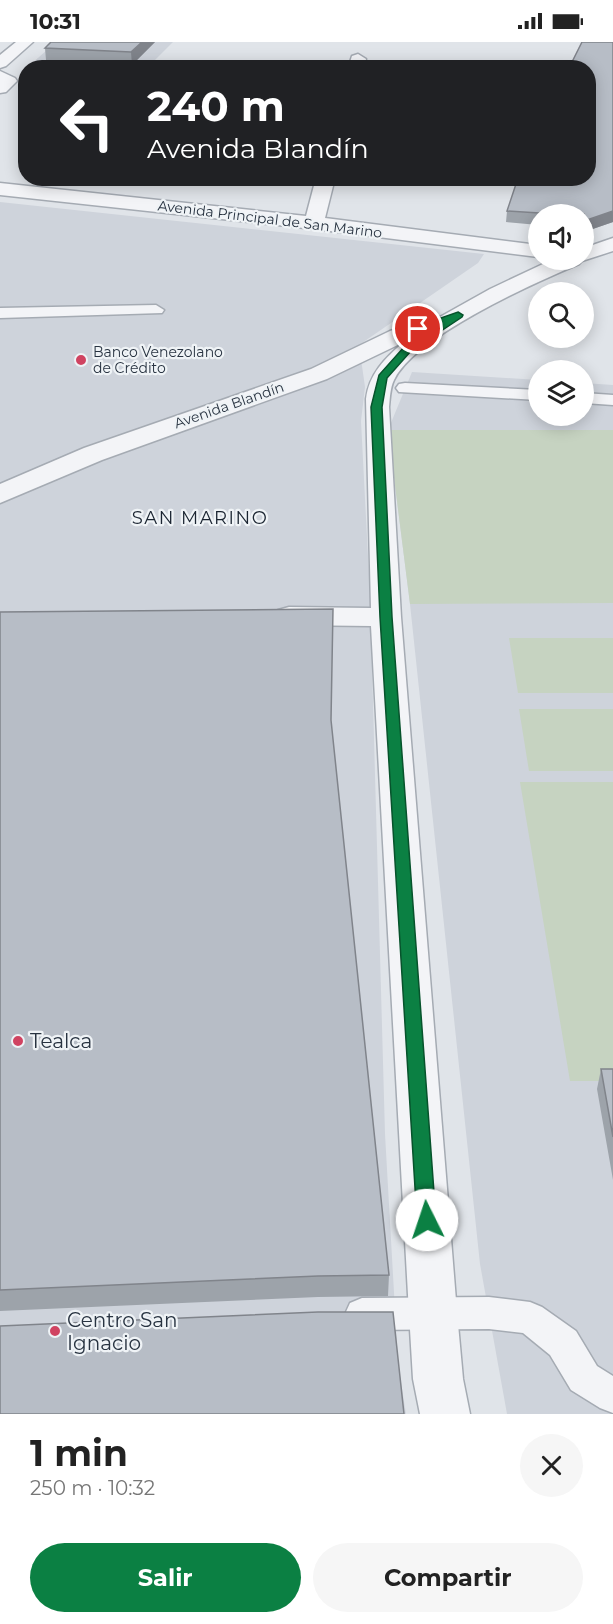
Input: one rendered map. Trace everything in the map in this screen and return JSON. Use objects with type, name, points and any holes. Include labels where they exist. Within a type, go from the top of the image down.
[{"type":"street","points":[[0,63],[25,42]]},
{"type":"street","points":[[0,76],[9,81],[0,88]]},
{"type":"street","points":[[314,223],[324,186]]},
{"type":"street","name":"Avenida Principal de San Marino","points":[[0,190],[314,223],[528,250]]},
{"type":"street","points":[[594,251],[613,244]]},
{"type":"street","points":[[594,256],[613,258]]},
{"type":"street","points":[[445,1414],[438,1379],[433,1313],[386,617],[376,407],[394,382],[407,349],[458,315],[551,270]]},
{"type":"street","name":"Avenida Blandín","points":[[0,495],[28,480],[136,438],[319,375],[398,336],[458,315]]},
{"type":"street","points":[[319,375],[344,373],[394,382]]},
{"type":"street","points":[[259,616],[386,617]]},
{"type":"lane","points":[[0,313],[156,310]]},
{"type":"lane","points":[[394,382],[528,394]]},
{"type":"lane","points":[[594,399],[613,400]]},
{"type":"lane","points":[[330,1315],[489,1313],[530,1318],[563,1343],[584,1378],[613,1396]]},
{"type":"shaded area","points":[[56,42],[173,42],[155,60],[36,60]]},
{"type":"shaded area","points":[[0,202],[484,254],[478,263],[359,345],[365,387],[361,421],[370,595],[385,1134],[398,1363],[406,1414],[0,1414]]},
{"type":"shaded area","points":[[412,372],[528,379],[528,426],[594,426],[594,384],[613,385],[613,1414],[507,1414],[480,1264],[410,604],[388,430]]},
{"type":"green space","points":[[388,430],[613,430],[613,603],[410,604]]},
{"type":"green space","points":[[509,638],[613,638],[613,693],[518,693]]},
{"type":"green space","points":[[519,709],[613,709],[613,771],[529,771]]},
{"type":"green space","points":[[520,782],[613,782],[613,1081],[570,1081]]},
{"type":"building","points":[[51,42],[142,42],[131,52],[45,48]]},
{"type":"building","points":[[582,42],[613,42],[613,211],[594,218],[594,204],[528,204],[528,212],[507,211],[515,186],[596,186],[596,60],[573,60]]},
{"type":"building","points":[[333,609],[331,720],[389,1275],[0,1290],[0,612]]},
{"type":"building","points":[[601,1069],[613,1069],[613,1137]]},
{"type":"building","points":[[318,1312],[393,1312],[404,1414],[0,1414],[0,1326]]},
{"type":"place","name":"Banco Venezolano de Crédito","points":[[81,360]]},
{"type":"place","name":"Tealca","points":[[18,1041]]},
{"type":"place","name":"Centro San Ignacio","points":[[55,1331]]},
{"type":"district","name":"SAN MARINO","points":[[200,518]]},
{"type":"route","points":[[418,329],[458,315],[407,349],[382,377],[376,407],[386,617],[427,1220]]}]
